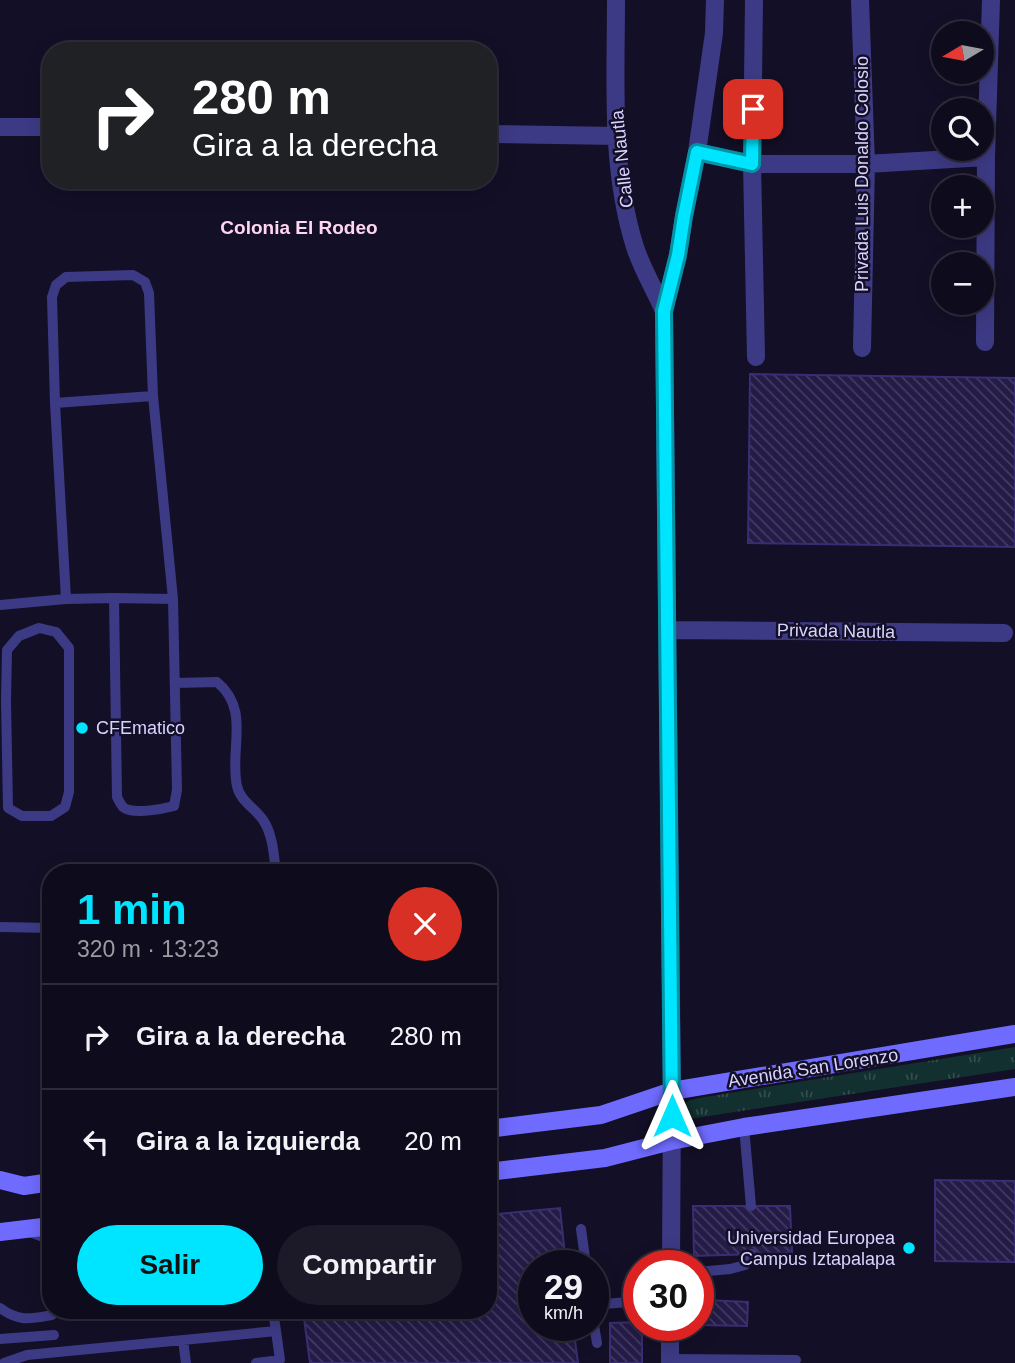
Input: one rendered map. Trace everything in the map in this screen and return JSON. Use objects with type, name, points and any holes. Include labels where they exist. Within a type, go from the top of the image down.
[{"type":"main road","name":"Avenida San Lorenzo","points":[[497,1128],[601,1115],[672,1091],[1015,1034]]},
{"type":"main road","points":[[497,1171],[605,1158],[744,1126],[1015,1087]]},
{"type":"main road","points":[[0,1180],[24,1186],[42,1183]]},
{"type":"main road","points":[[0,1232],[42,1227]]},
{"type":"street","name":"Calle Nautla","points":[[616,0],[617,136],[625,200],[635,248],[664,311]]},
{"type":"street","name":"Calle Nautla","points":[[671,1250],[672,1091],[664,311],[678,255],[697,152],[714,33],[715,0]]},
{"type":"street","points":[[754,0],[752,164],[756,357]]},
{"type":"street","name":"Privada Luis Donaldo Colosio","points":[[860,0],[866,164],[862,348]]},
{"type":"street","points":[[988,98],[991,0]]},
{"type":"street","points":[[0,127],[42,127]]},
{"type":"street","points":[[497,134],[617,136]]},
{"type":"street","points":[[697,152],[752,164],[866,164],[931,160]]},
{"type":"street","points":[[985,342],[986,161]]},
{"type":"street","name":"Privada Nautla","points":[[668,629],[1004,633]]},
{"type":"street","points":[[670,1341],[670,1361]]},
{"type":"lane","points":[[66,599],[52,297],[56,285],[66,277],[133,275],[145,282],[149,293],[153,396],[173,599],[177,790],[174,806],[130,811],[121,806],[117,797],[114,598]]},
{"type":"lane","points":[[55,403],[153,396]]},
{"type":"lane","points":[[0,606],[66,599],[173,599]]},
{"type":"lane","points":[[39,628],[57,632],[69,648],[69,792],[65,807],[51,816],[22,816],[8,808],[3,650],[19,636],[39,628]]},
{"type":"lane","points":[[175,683],[217,682],[227,691],[236,710],[236,782],[240,795],[264,821],[272,844],[275,864]]},
{"type":"lane","points":[[0,927],[42,928]]},
{"type":"lane","points":[[744,1126],[751,1206]]},
{"type":"lane","points":[[24,1229],[42,1236]]},
{"type":"lane","points":[[581,1229],[584,1250]]},
{"type":"lane","points":[[714,1270],[745,1265],[752,1254]]},
{"type":"lane","points":[[0,1308],[11,1316],[26,1320],[42,1316]]},
{"type":"lane","points":[[53,1319],[55,1352]]},
{"type":"lane","points":[[256,1363],[280,1360],[275,1319]]},
{"type":"lane","points":[[4,1363],[27,1355],[276,1331]]},
{"type":"lane","points":[[0,1339],[54,1335]]},
{"type":"lane","points":[[183,1340],[186,1363]]},
{"type":"lane","points":[[670,1361],[796,1360]]},
{"type":"green space","points":[[1015,1047],[1015,1069],[689,1119],[679,1115],[680,1107],[690,1100]]},
{"type":"building","points":[[750,374],[1015,378],[1015,547],[748,543]]},
{"type":"building","points":[[935,1180],[1015,1181],[1015,1262],[935,1261]]},
{"type":"building","points":[[693,1206],[790,1206],[792,1253],[714,1255],[714,1250],[694,1250]]},
{"type":"building","points":[[560,1208],[564,1250],[518,1250],[518,1341],[575,1341],[578,1363],[310,1363],[304,1319],[497,1319],[497,1214]]},
{"type":"building","points":[[714,1300],[748,1302],[747,1326],[714,1325]]},
{"type":"building","points":[[610,1323],[623,1323],[623,1341],[642,1341],[642,1363],[610,1363]]},
{"type":"place","name":"CFEmatico","points":[[82,728]]},
{"type":"place","name":"Universidad Europea Campus Iztapalapa","points":[[909,1248]]},
{"type":"district","name":"Colonia El Rodeo","points":[[299,227]]},
{"type":"route","points":[[672,1116],[664,311],[678,255],[697,152],[752,164],[753,109]]}]
